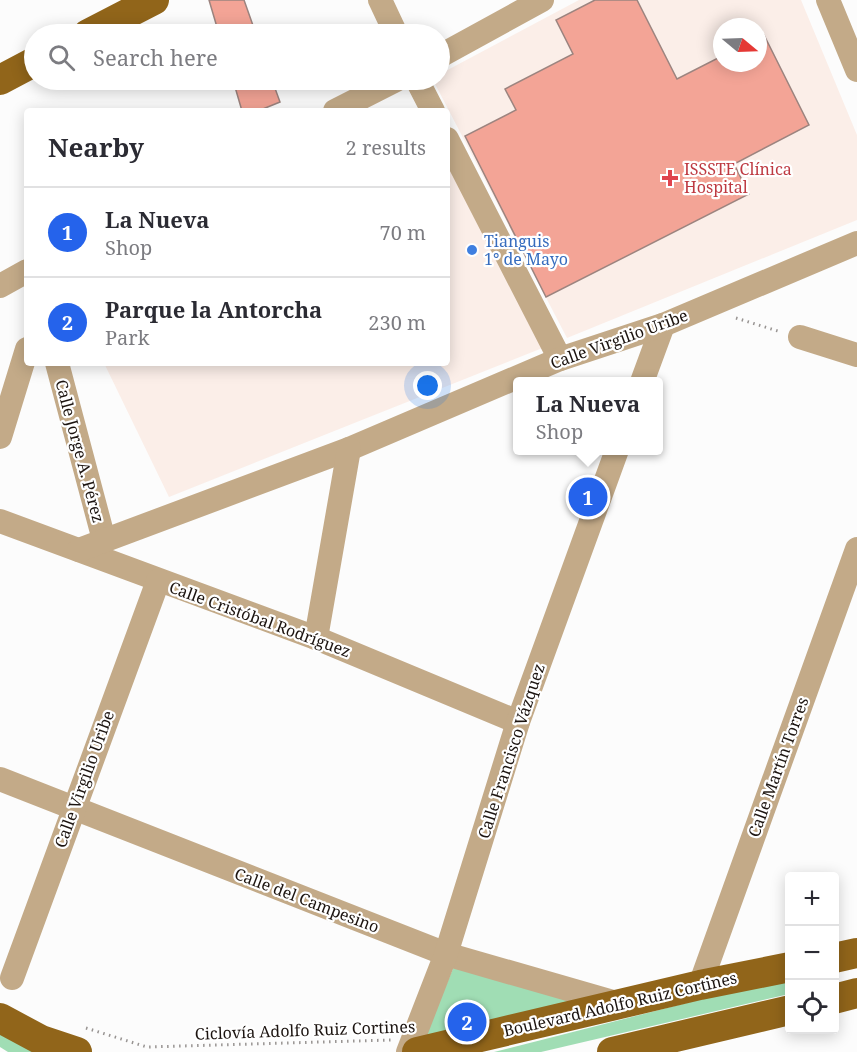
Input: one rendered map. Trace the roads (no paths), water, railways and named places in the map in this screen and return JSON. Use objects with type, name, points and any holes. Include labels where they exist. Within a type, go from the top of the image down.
[{"type":"main road","points":[[107,24],[154,0]]},
{"type":"main road","points":[[0,80],[24,67]]},
{"type":"main road","points":[[839,956],[857,953]]},
{"type":"main road","name":"Boulevard Adolfo Ruiz Cortines","points":[[413,1048],[785,968]]},
{"type":"main road","points":[[839,998],[857,993]]},
{"type":"main road","points":[[612,1052],[687,1043],[785,1011]]},
{"type":"main road","points":[[0,1018],[41,1040],[79,1039]]},
{"type":"street","points":[[380,0],[391,24]]},
{"type":"street","points":[[450,51],[542,0]]},
{"type":"street","points":[[828,0],[857,70]]},
{"type":"street","points":[[341,108],[376,90]]},
{"type":"street","points":[[422,90],[431,108]]},
{"type":"street","points":[[450,145],[560,359]]},
{"type":"street","name":"Calle Virgilio Uribe","points":[[518,377],[560,359],[663,325],[857,243]]},
{"type":"street","points":[[0,286],[24,273]]},
{"type":"street","points":[[644,377],[663,325]]},
{"type":"street","points":[[800,338],[857,355]]},
{"type":"street","points":[[0,437],[24,359]]},
{"type":"street","name":"Calle Jorge A. Pérez","points":[[58,366],[104,540]]},
{"type":"street","name":"Calle Virgilio Uribe","points":[[79,550],[349,449],[513,379]]},
{"type":"street","points":[[316,638],[349,449]]},
{"type":"street","name":"Calle Francisco Vázquez","points":[[413,1048],[446,954],[518,722],[615,455]]},
{"type":"street","name":"Calle Cristóbal Rodríguez","points":[[0,520],[158,581],[316,638],[518,722]]},
{"type":"street","name":"Calle Martín Torres","points":[[700,985],[857,549]]},
{"type":"street","name":"Calle Virgilio Uribe","points":[[12,978],[72,808],[158,581]]},
{"type":"street","name":"Calle del Campesino","points":[[0,779],[446,954],[620,1004]]},
{"type":"place","name":"ISSSTE Clínica Hospital","points":[[670,178]]},
{"type":"place","name":"Tianguis 1° de Mayo","points":[[472,250]]},
{"type":"place","name":"La Nueva","points":[[588,497]]},
{"type":"place","name":"Parque la Antorcha","points":[[467,1022]]}]
